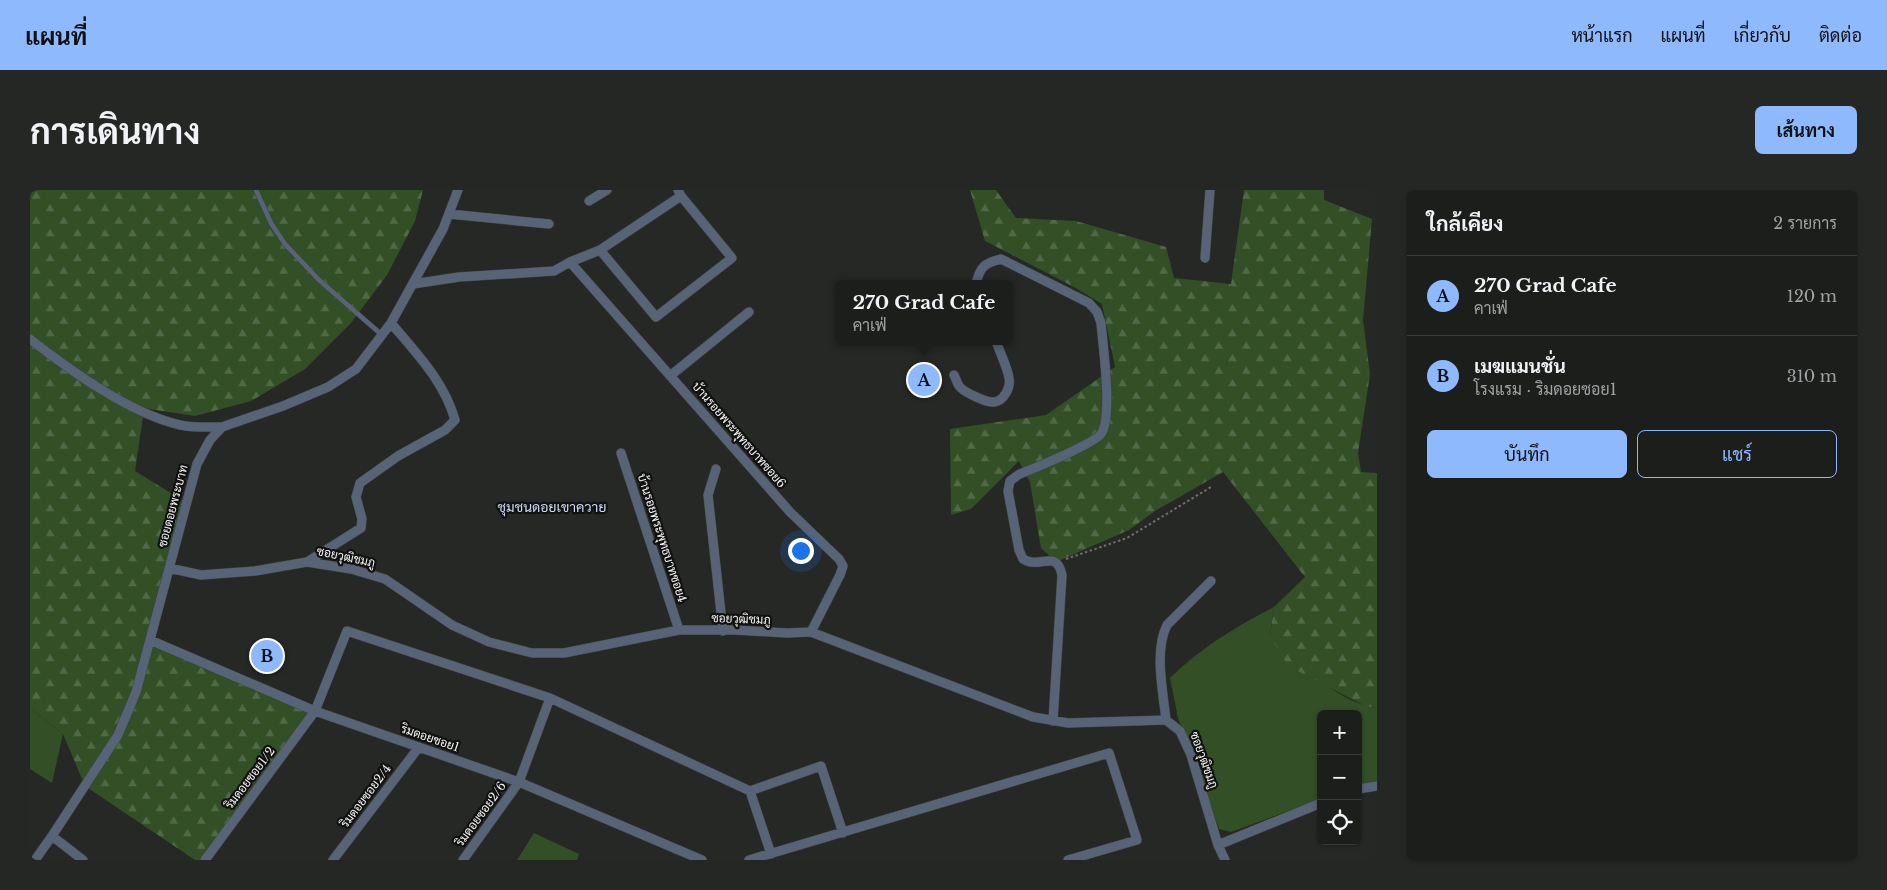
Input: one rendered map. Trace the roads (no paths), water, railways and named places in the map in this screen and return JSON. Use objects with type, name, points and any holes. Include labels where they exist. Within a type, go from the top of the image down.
[{"type":"street","points":[[30,339],[108,393],[149,415],[181,425],[222,427],[283,406],[328,387],[356,369],[391,323],[444,229],[458,190]]},
{"type":"street","points":[[589,201],[606,190]]},
{"type":"street","points":[[1205,258],[1210,190]]},
{"type":"street","points":[[413,284],[459,277],[554,271],[570,262],[600,250],[680,193],[732,258],[656,317],[600,250]]},
{"type":"street","points":[[449,214],[549,224]]},
{"type":"street","points":[[977,280],[979,271],[989,262],[1001,260],[1089,303],[1097,312],[1101,323],[1107,405],[1105,426],[1100,434],[1085,444],[1018,475],[1010,482],[1008,491],[1019,550],[1023,558],[1034,563],[1048,560],[1056,562],[1060,567],[1062,575],[1053,721]]},
{"type":"street","name":"บ้านรอยพระพุทธบาทซอย6","points":[[570,262],[790,512],[839,559],[842,566],[840,575],[811,632]]},
{"type":"street","points":[[670,376],[750,312]]},
{"type":"street","points":[[307,562],[361,528],[362,519],[356,497],[360,483],[398,456],[445,430],[455,420],[450,403],[435,375],[391,323]]},
{"type":"street","points":[[954,376],[958,385],[966,392],[994,402],[1003,398],[1010,379],[997,345]]},
{"type":"street","name":"ซอยดอยพระบาท","points":[[35,860],[118,735],[136,692],[197,464],[210,440],[222,427]]},
{"type":"street","name":"บ้านรอยพระพุทธบาทซอย4","points":[[621,453],[680,630]]},
{"type":"street","points":[[716,469],[708,495],[722,631]]},
{"type":"street","name":"ซอยวุฒิชมภู","points":[[169,568],[201,575],[255,571],[307,562],[351,569],[385,579],[452,625],[489,642],[532,653],[564,653],[680,630],[811,632],[1033,717],[1068,723],[1166,720],[1180,731],[1192,755],[1224,860]]},
{"type":"street","points":[[1166,720],[1160,646],[1163,633],[1167,625],[1211,581]]},
{"type":"street","name":"ริมดอยซอย1/2","points":[[205,860],[315,711],[347,631],[550,698]]},
{"type":"street","name":"ริมดอยซอย1","points":[[150,640],[315,711],[519,782],[702,860]]},
{"type":"street","points":[[550,698],[750,791],[821,766],[842,833]]},
{"type":"street","name":"ริมดอยซอย2/6","points":[[464,860],[519,782],[550,698]]},
{"type":"street","name":"ริมดอยซอย2/4","points":[[333,860],[419,748]]},
{"type":"street","points":[[749,860],[1109,753],[1137,840],[1068,860]]},
{"type":"street","points":[[1362,788],[1377,786]]},
{"type":"street","points":[[750,791],[771,854]]},
{"type":"street","points":[[1218,845],[1317,805]]},
{"type":"street","points":[[52,836],[83,860]]},
{"type":"lane","points":[[256,190],[271,223],[285,244],[319,280],[382,335]]},
{"type":"place","name":"270 Grad Cafe","points":[[924,380]]},
{"type":"place","name":"เมฆแมนชั่น","points":[[267,656]]},
{"type":"district","name":"ชุมชนดอยเขาควาย","points":[[552,507]]}]
